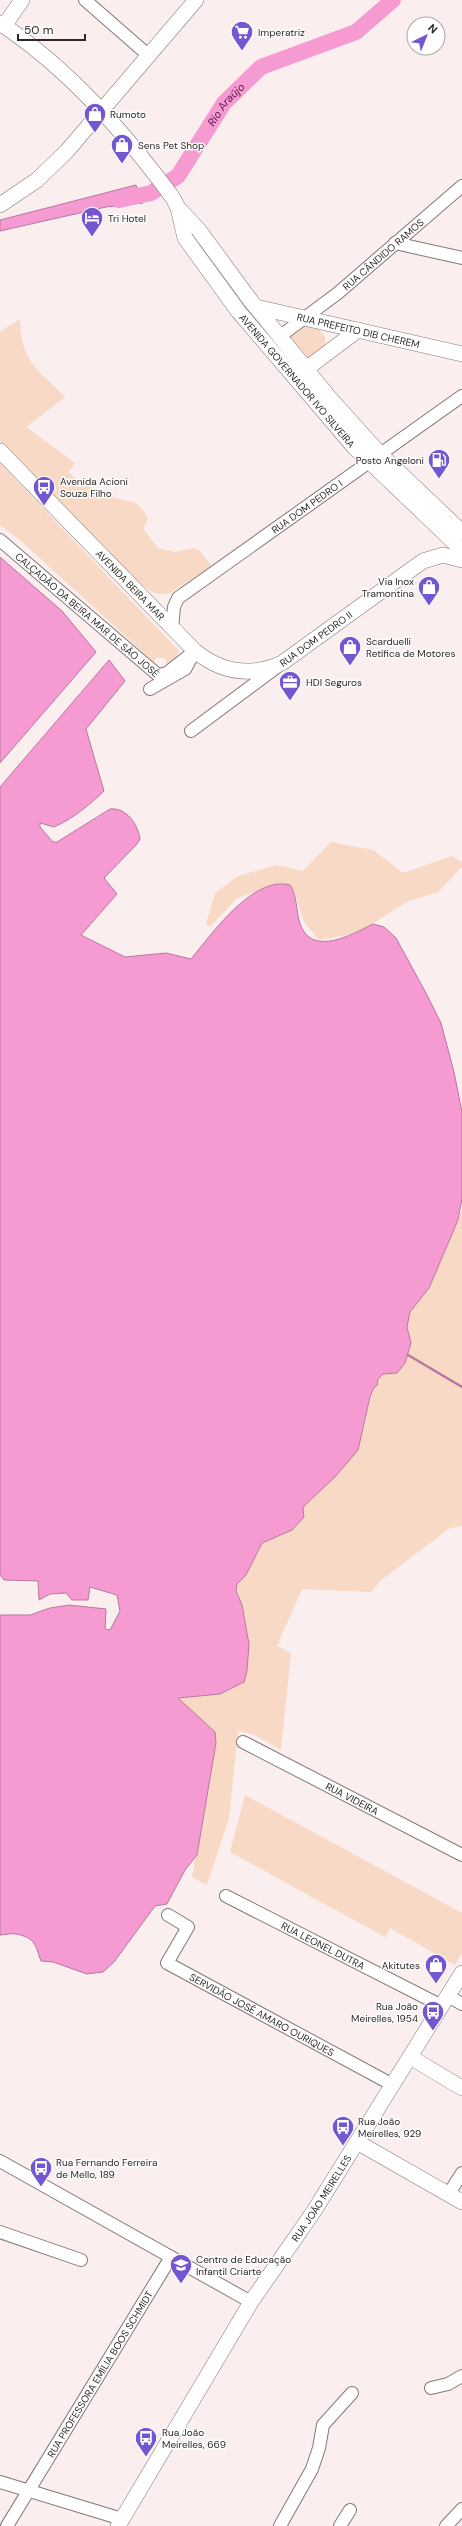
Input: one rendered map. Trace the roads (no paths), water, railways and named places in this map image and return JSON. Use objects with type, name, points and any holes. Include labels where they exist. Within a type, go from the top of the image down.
[{"type":"main road","points":[[22,0],[2,25],[36,50],[103,111],[152,169],[176,203]]},
{"type":"main road","points":[[0,204],[37,180],[67,151],[103,111],[148,55],[196,0]]},
{"type":"main road","name":"AVENIDA GOVERNADOR IVO SILVEIRA","points":[[176,203],[198,229],[279,337],[300,374]]},
{"type":"main road","name":"AVENIDA GOVERNADOR IVO SILVEIRA","points":[[176,203],[185,238],[238,311],[300,374],[375,459],[462,550]]},
{"type":"main road","name":"RUA PREFEITO DIB CHEREM","points":[[256,307],[462,354]]},
{"type":"main road","points":[[326,323],[332,330],[336,339],[335,348]]},
{"type":"main road","points":[[300,374],[358,330]]},
{"type":"main road","name":"AVENIDA BEIRA MAR","points":[[0,451],[195,651],[217,666],[255,678],[282,663]]},
{"type":"main road","name":"AVENIDA GOVERNADOR IVO SILVEIRA","points":[[375,459],[462,532]]},
{"type":"main road","name":"RUA DOM PEDRO II","points":[[282,663],[423,561],[443,555],[462,560]]},
{"type":"main road","name":"RUA JOÃO MEIRELLES","points":[[120,2523],[251,2302],[314,2211],[462,1973]]},
{"type":"main road","points":[[410,2057],[462,2088]]},
{"type":"main road","points":[[357,2142],[462,2202]]},
{"type":"street","points":[[85,0],[148,55]]},
{"type":"street","points":[[447,198],[462,186]]},
{"type":"street","name":"RUA CÂNDIDO RAMOS","points":[[279,337],[305,318],[447,198],[462,195]]},
{"type":"street","points":[[395,243],[462,258]]},
{"type":"street","name":"RUA DOM PEDRO I","points":[[172,628],[174,607],[178,598],[462,396]]},
{"type":"street","name":"CALÇADÃO DA BEIRA MAR DE SÃO JOSÉ","points":[[0,540],[158,675],[167,673],[195,651]]},
{"type":"street","points":[[150,689],[185,669],[195,651]]},
{"type":"street","points":[[191,732],[255,678]]},
{"type":"street","name":"RUA VIDEIRA","points":[[243,1742],[462,1855]]},
{"type":"street","name":"RUA LEONEL DUTRA","points":[[226,1896],[445,2001],[462,2004]]},
{"type":"street","name":"SERVIDÃO JOSÉ AMARO OURIQUES","points":[[168,1916],[188,1927],[167,1963],[393,2085]]},
{"type":"street","points":[[0,2161],[251,2302]]},
{"type":"street","points":[[448,2195],[462,2173]]},
{"type":"street","points":[[0,2232],[81,2260]]},
{"type":"street","name":"RUA PROFESSORA EMÍLIA BOOS SCHMIDT","points":[[7,2526],[171,2257]]},
{"type":"street","points":[[431,2388],[448,2384],[462,2376]]},
{"type":"street","points":[[280,2526],[312,2469],[319,2448],[323,2425],[352,2393]]},
{"type":"street","points":[[0,2482],[29,2490],[120,2523]]},
{"type":"street","points":[[446,2526],[462,2509]]},
{"type":"street","points":[[340,2526],[350,2510]]},
{"type":"waterway","name":"Rio Araújo","points":[[119,200],[151,193],[178,176],[224,103],[261,67],[356,32],[393,0]]},
{"type":"waterway","points":[[408,1355],[462,1387]]},
{"type":"place","name":"Imperatriz","points":[[242,52]]},
{"type":"place","name":"Rumoto","points":[[95,134]]},
{"type":"place","name":"Sens Pet Shop","points":[[122,164]]},
{"type":"place","name":"Tri Hotel","points":[[92,238]]},
{"type":"place","name":"Posto Angeloni","points":[[439,480]]},
{"type":"place","name":"Avenida Acioni Souza Filho","points":[[44,506]]},
{"type":"place","name":"Via Inox Tramontina","points":[[429,606]]},
{"type":"place","name":"Scarduelli Retífica de Motores","points":[[350,666]]},
{"type":"place","name":"HDI Seguros","points":[[290,702]]},
{"type":"place","name":"Akitutes","points":[[436,1984]]},
{"type":"place","name":"Rua João Meirelles, 1954","points":[[433,2032]]},
{"type":"place","name":"Rua João Meirelles, 929","points":[[343,2146]]},
{"type":"place","name":"Rua Fernando Ferreira de Mello, 189","points":[[41,2188]]},
{"type":"place","name":"Centro de Educação Infantil Criarte","points":[[181,2284]]},
{"type":"place","name":"Rua João Meirelles, 669","points":[[146,2458]]}]
